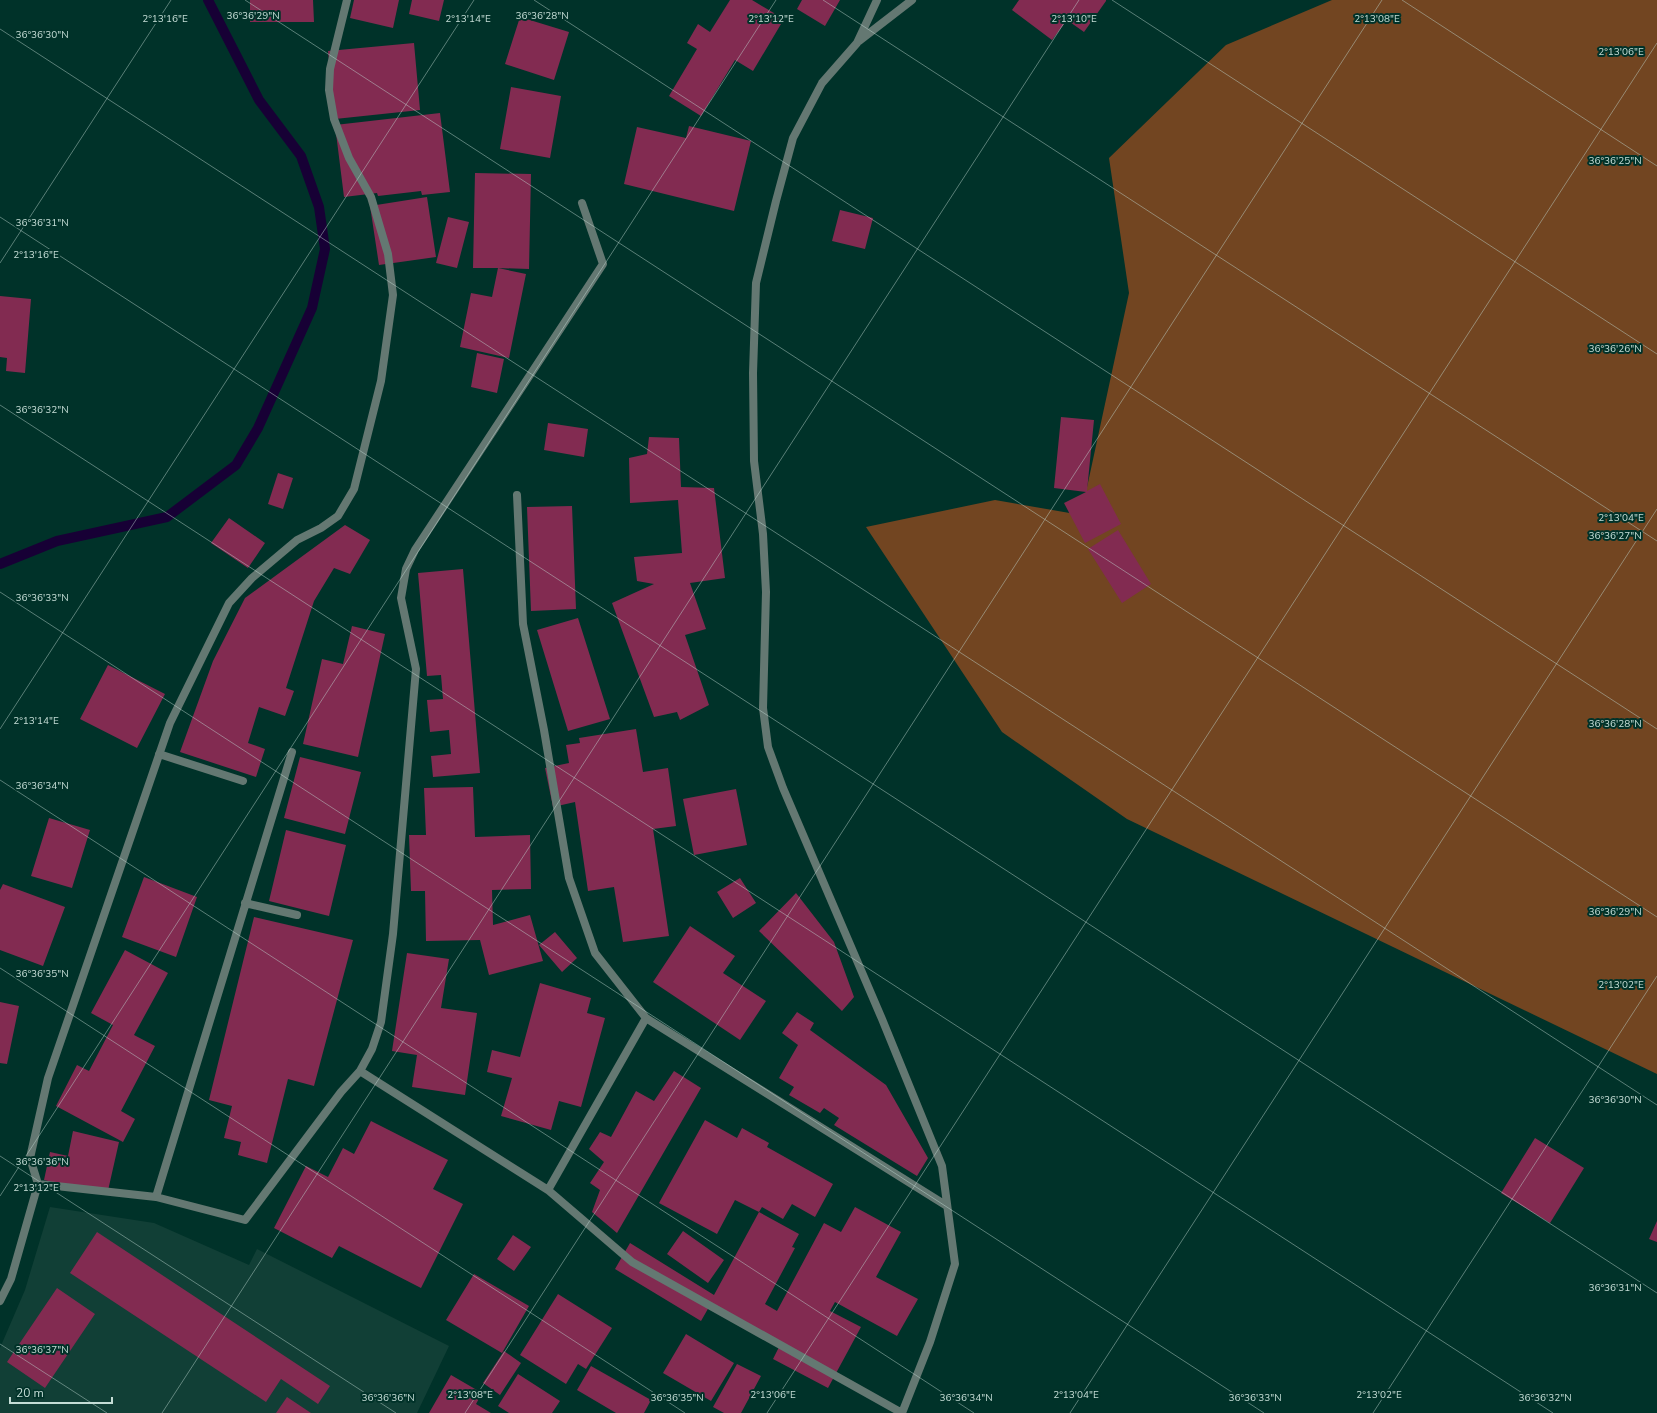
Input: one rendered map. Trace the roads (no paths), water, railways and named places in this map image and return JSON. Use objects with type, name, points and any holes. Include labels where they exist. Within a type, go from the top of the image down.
[{"type":"street","points":[[0,1301],[11,1279],[38,1184],[30,1158],[48,1078],[170,723],[230,603],[252,578],[297,540],[321,528],[338,516],[354,489],[381,381],[393,296],[388,254],[370,197],[349,158],[334,120],[331,105],[329,90],[330,69],[347,0]]},
{"type":"street","points":[[857,43],[877,0]]},
{"type":"street","points":[[360,1071],[548,1190],[632,1262],[902,1413],[930,1342],[955,1264],[942,1166],[882,1019],[783,788],[768,747],[763,708],[766,592],[763,534],[754,461],[753,373],[756,282],[793,138],[822,83],[857,43],[912,0]]},
{"type":"street","points":[[38,1184],[156,1198],[245,1220],[341,1092],[360,1071],[372,1049],[381,1022],[393,934],[416,669],[401,598],[406,569],[415,550],[603,264],[582,203]]},
{"type":"street","points":[[517,495],[523,624],[544,730],[569,878],[595,953],[646,1018],[947,1206]]},
{"type":"street","points":[[156,1198],[292,752]]},
{"type":"street","points":[[159,754],[243,781]]},
{"type":"street","points":[[245,903],[297,915]]},
{"type":"street","points":[[548,1190],[646,1018]]},
{"type":"waterway","points":[[0,564],[57,541],[167,517],[236,465],[258,428],[312,308],[325,249],[319,207],[301,156],[259,100],[208,0]]}]
